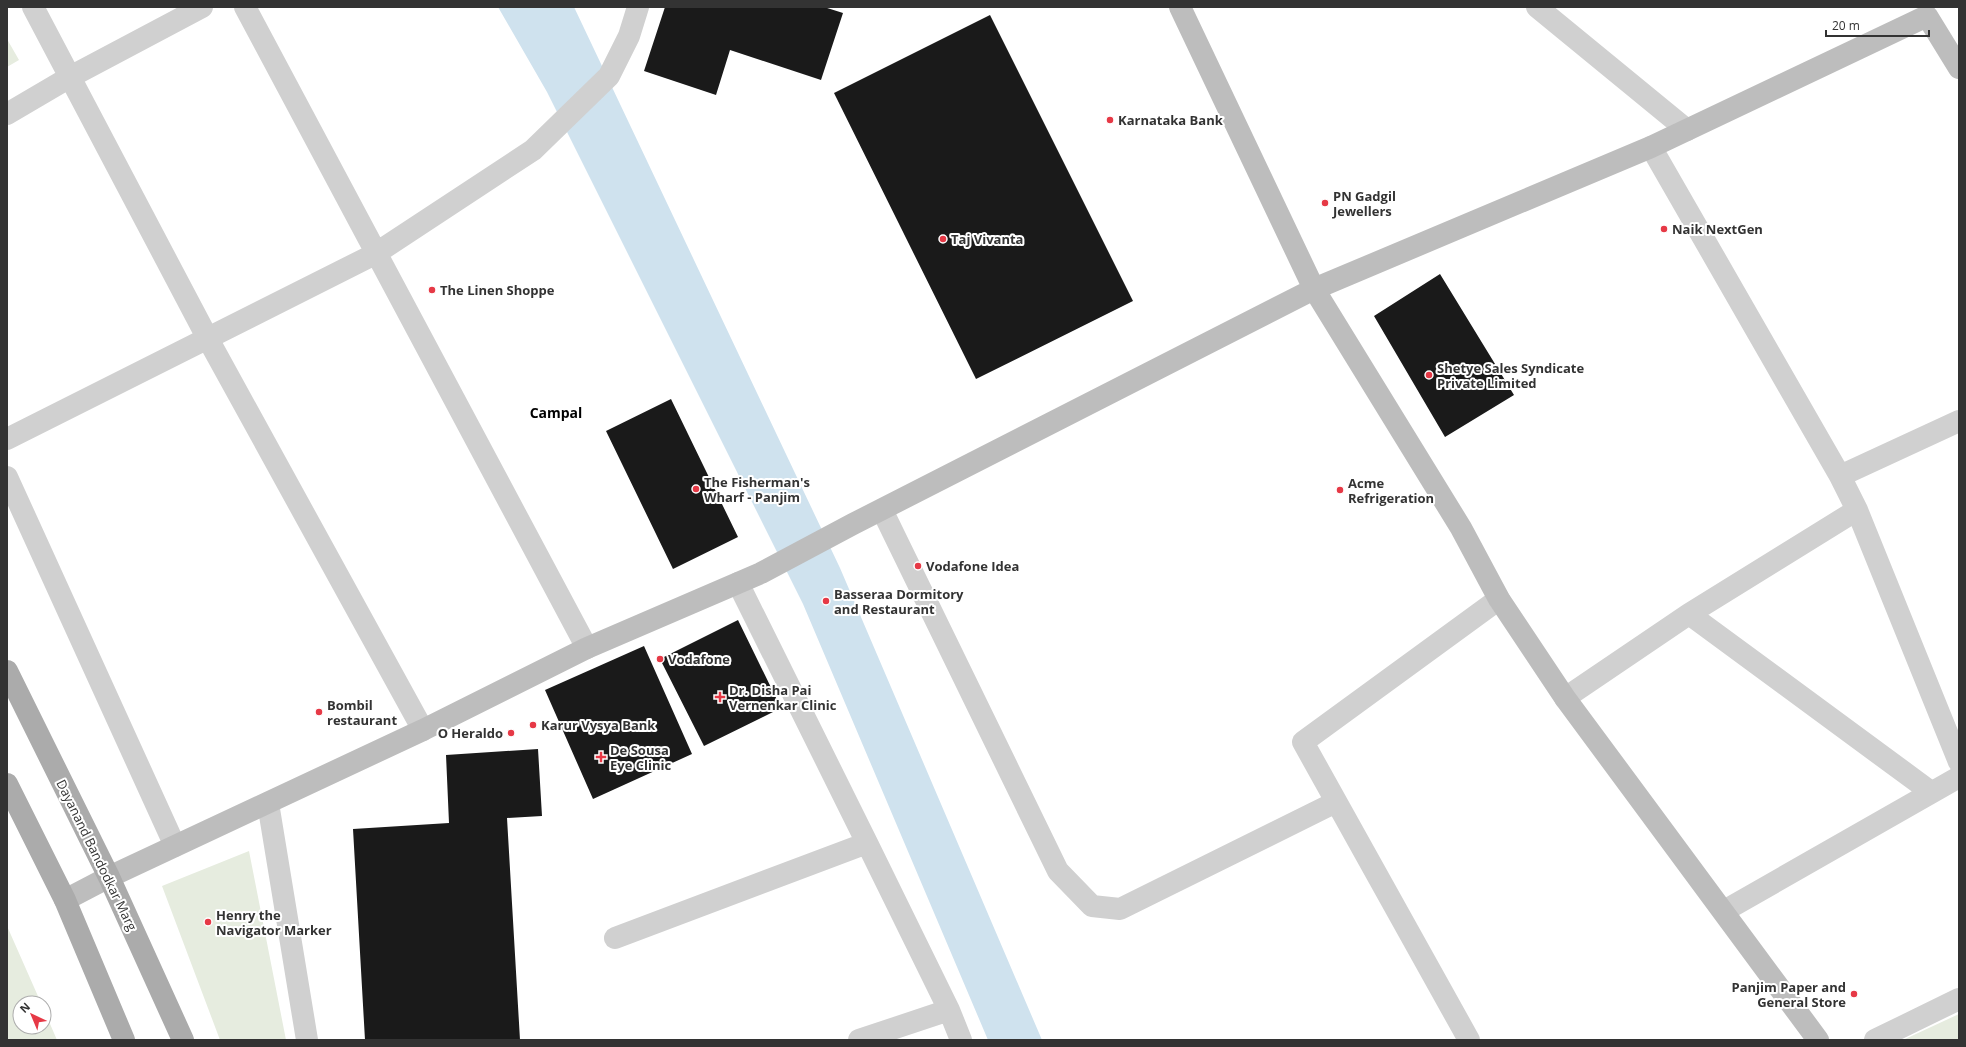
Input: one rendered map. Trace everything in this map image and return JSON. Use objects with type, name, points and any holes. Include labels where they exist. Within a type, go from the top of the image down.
[{"type":"main road","points":[[1180,7],[1314,289],[1461,528],[1499,598],[1564,698],[1724,911],[1818,1040]]},
{"type":"main road","points":[[65,900],[109,877],[423,730],[587,648],[761,573],[853,524],[1314,289],[1651,147],[1927,16],[1959,68]]},
{"type":"main road","name":"Dayanand Bandodkar Marg","points":[[7,671],[109,877],[183,1040]]},
{"type":"main road","points":[[7,784],[65,900],[124,1040]]},
{"type":"street","points":[[33,7],[208,339],[423,730]]},
{"type":"street","points":[[7,114],[70,77],[202,7]]},
{"type":"street","points":[[245,7],[375,254],[587,648]]},
{"type":"street","points":[[7,439],[375,254],[533,150],[609,76],[629,36],[638,7]]},
{"type":"street","points":[[1536,7],[1687,130]]},
{"type":"street","points":[[1651,147],[1840,476],[1857,510],[1959,762]]},
{"type":"street","points":[[1840,476],[1959,420]]},
{"type":"street","points":[[7,477],[175,846]]},
{"type":"street","points":[[882,510],[1058,871],[1092,906],[1120,909],[1336,802]]},
{"type":"street","points":[[1564,698],[1689,614],[1857,510]]},
{"type":"street","points":[[738,583],[949,1010],[961,1040]]},
{"type":"street","points":[[1468,1040],[1303,742],[1499,598]]},
{"type":"street","points":[[1689,614],[1930,792]]},
{"type":"street","points":[[1724,911],[1930,792],[1959,777]]},
{"type":"street","points":[[268,803],[307,1040]]},
{"type":"street","points":[[614,938],[867,843]]},
{"type":"street","points":[[1875,1040],[1959,999]]},
{"type":"street","points":[[859,1040],[949,1010]]},
{"type":"shaded area","points":[[7,39],[19,60],[7,67]]},
{"type":"shaded area","points":[[249,851],[286,1040],[220,1040],[162,886]]},
{"type":"shaded area","points":[[7,926],[37,995],[12,995],[12,1035],[52,1035],[52,1028],[57,1040],[7,1040]]},
{"type":"shaded area","points":[[1959,1014],[1959,1040],[1903,1040]]},
{"type":"water","points":[[498,7],[574,7],[840,568],[1042,1040],[988,1040],[803,604],[547,92]]},
{"type":"building","points":[[665,7],[824,7],[843,13],[821,80],[730,50],[716,95],[644,71]]},
{"type":"building","points":[[990,15],[1133,301],[976,379],[834,93]]},
{"type":"building","points":[[1440,274],[1514,395],[1445,437],[1374,316]]},
{"type":"building","points":[[671,399],[738,537],[673,569],[606,431]]},
{"type":"building","points":[[738,620],[781,708],[704,746],[660,659]]},
{"type":"building","points":[[644,646],[692,754],[593,799],[545,690]]},
{"type":"building","points":[[538,749],[542,816],[507,818],[520,1040],[365,1040],[353,829],[449,823],[446,755]]},
{"type":"place","name":"Karnataka Bank","points":[[1110,120]]},
{"type":"place","name":"PN Gadgil Jewellers","points":[[1325,203]]},
{"type":"place","name":"Naik NextGen","points":[[1664,229]]},
{"type":"place","name":"Taj Vivanta","points":[[943,239]]},
{"type":"place","name":"The Linen Shoppe","points":[[432,290]]},
{"type":"place","name":"Shetye Sales Syndicate Private Limited","points":[[1429,375]]},
{"type":"place","name":"The Fisherman's Wharf - Panjim","points":[[696,489]]},
{"type":"place","name":"Acme Refrigeration","points":[[1340,490]]},
{"type":"place","name":"Vodafone Idea","points":[[918,566]]},
{"type":"place","name":"Basseraa Dormitory and Restaurant","points":[[826,601]]},
{"type":"place","name":"Vodafone","points":[[660,659]]},
{"type":"place","name":"Dr. Disha Pai Vernenkar Clinic","points":[[720,697]]},
{"type":"place","name":"Bombil restaurant","points":[[319,712]]},
{"type":"place","name":"Karur Vysya Bank","points":[[533,725]]},
{"type":"place","name":"O Heraldo","points":[[511,733]]},
{"type":"place","name":"De Sousa Eye Clinic","points":[[601,757]]},
{"type":"place","name":"Henry the Navigator Marker","points":[[208,922]]},
{"type":"place","name":"Panjim Paper and General Store","points":[[1854,994]]},
{"type":"district","name":"Campal","points":[[556,413]]}]
